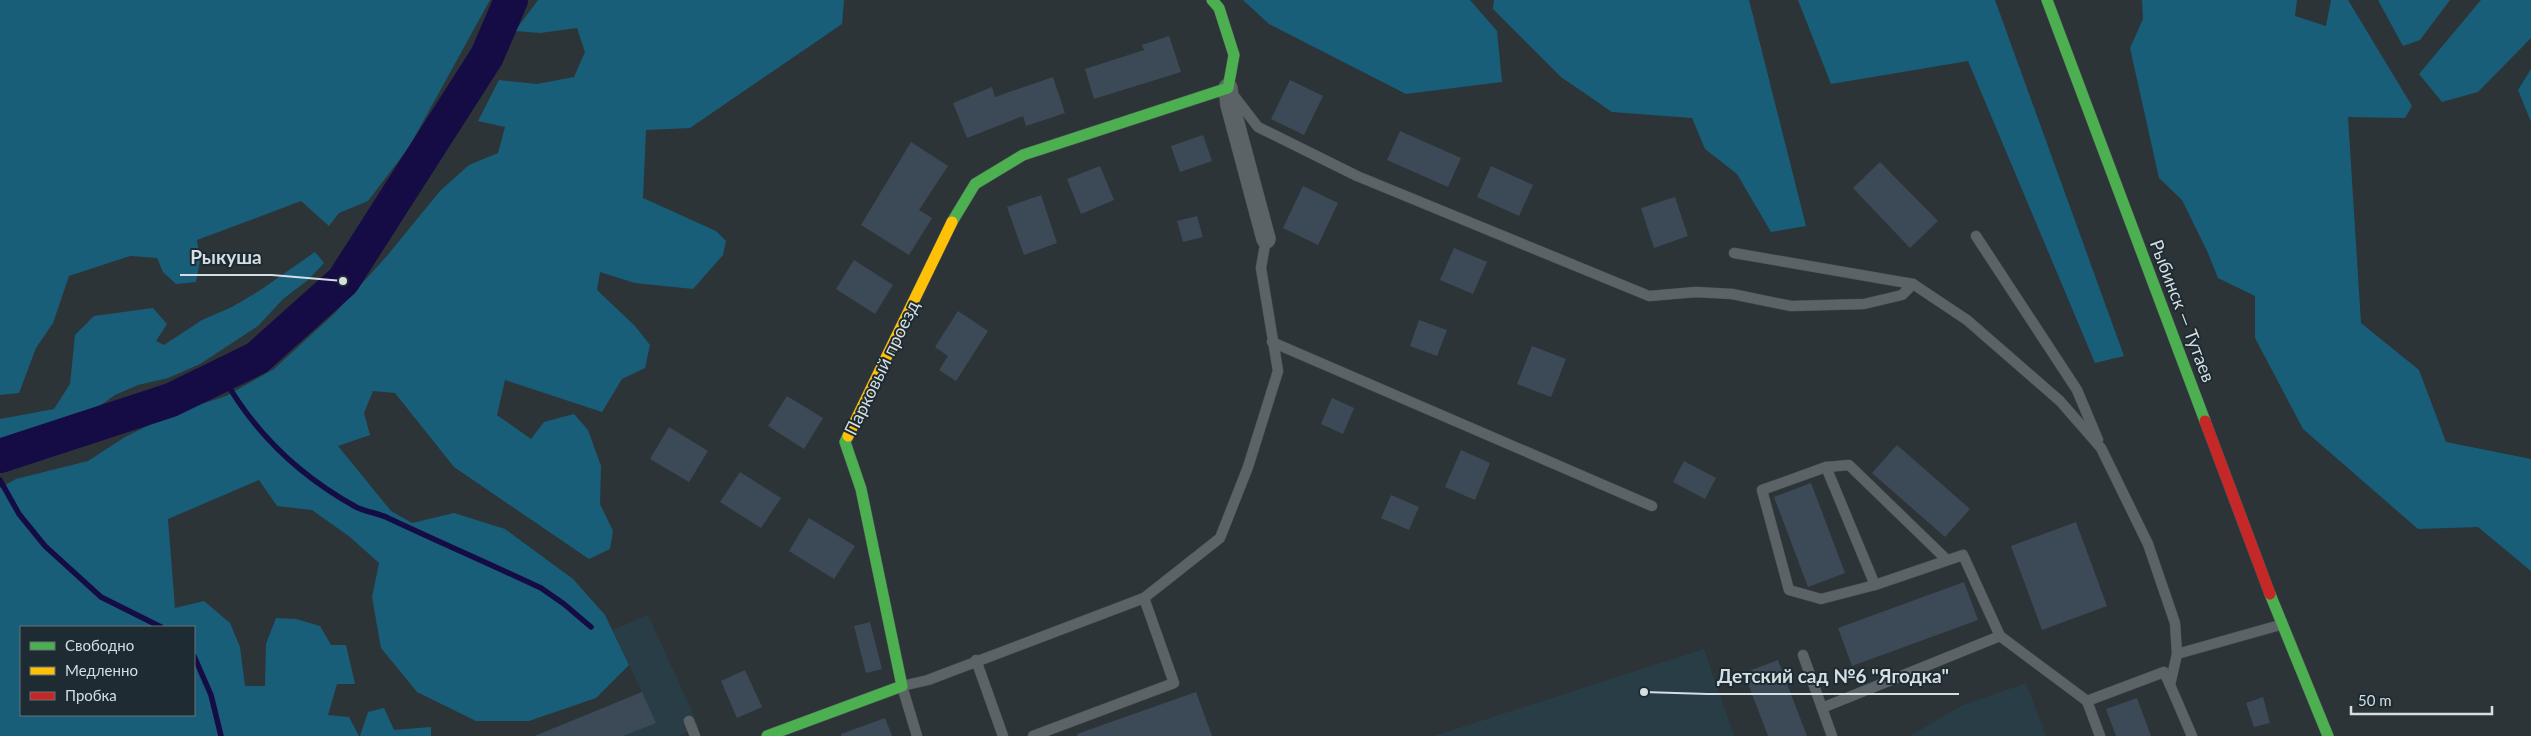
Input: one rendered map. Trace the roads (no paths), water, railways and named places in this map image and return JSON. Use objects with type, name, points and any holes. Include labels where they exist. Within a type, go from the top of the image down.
[{"type":"street","points":[[1212,0],[1219,8],[1234,56],[1228,88],[1230,105],[1266,239]]},
{"type":"street","name":"Рыбинск — Тутаев","points":[[2047,0],[2283,629]]},
{"type":"street","name":"Парковый проезд","points":[[902,686],[861,489],[845,442],[954,220],[975,184],[1023,155],[1228,88]]},
{"type":"street","points":[[2283,629],[2316,736]]},
{"type":"street","points":[[2283,629],[2328,736]]},
{"type":"street","points":[[766,736],[902,686]]},
{"type":"lane","points":[[1228,88],[1258,128],[1357,176],[1649,296],[1696,292],[1732,294],[1791,306],[1864,304],[1902,295],[1913,284]]},
{"type":"lane","points":[[1976,236],[2077,390],[2101,448],[2148,544],[2175,623],[2176,654],[2170,685]]},
{"type":"lane","points":[[917,736],[902,686],[928,680],[976,660],[1144,598],[1220,538],[1248,467],[1278,371],[1261,268],[1266,239]]},
{"type":"lane","points":[[1734,253],[1913,284],[1967,320],[2060,401],[2101,448]]},
{"type":"lane","points":[[1272,342],[1652,506]]},
{"type":"lane","points":[[1948,560],[1849,465],[1826,467],[1762,490],[1789,590],[1821,599],[1874,585],[1963,555],[2000,636],[2087,701],[2100,736]]},
{"type":"lane","points":[[1826,467],[1874,585]]},
{"type":"lane","points":[[1033,736],[1174,683],[1144,598]]},
{"type":"lane","points":[[2176,654],[2283,629]]},
{"type":"lane","points":[[1822,708],[2000,636]]},
{"type":"lane","points":[[1803,655],[1832,736]]},
{"type":"lane","points":[[976,660],[1003,736]]},
{"type":"lane","points":[[2087,701],[2164,672],[2192,736]]},
{"type":"lane","points":[[688,721],[695,736]]},
{"type":"waterway","points":[[0,456],[171,400],[257,358],[343,281],[487,56],[511,0]]},
{"type":"waterway","points":[[222,375],[248,416],[279,451],[335,495],[356,507],[384,516],[541,588],[564,604],[591,627]]},
{"type":"waterway","points":[[0,480],[19,514],[45,546],[101,597],[159,626]]},
{"type":"waterway","points":[[195,658],[211,695],[221,736]]},
{"type":"place","name":"Рыкуша","points":[[343,281]]},
{"type":"place","name":"Детский сад №6 \"Ягодка\"","points":[[1644,692]]}]
